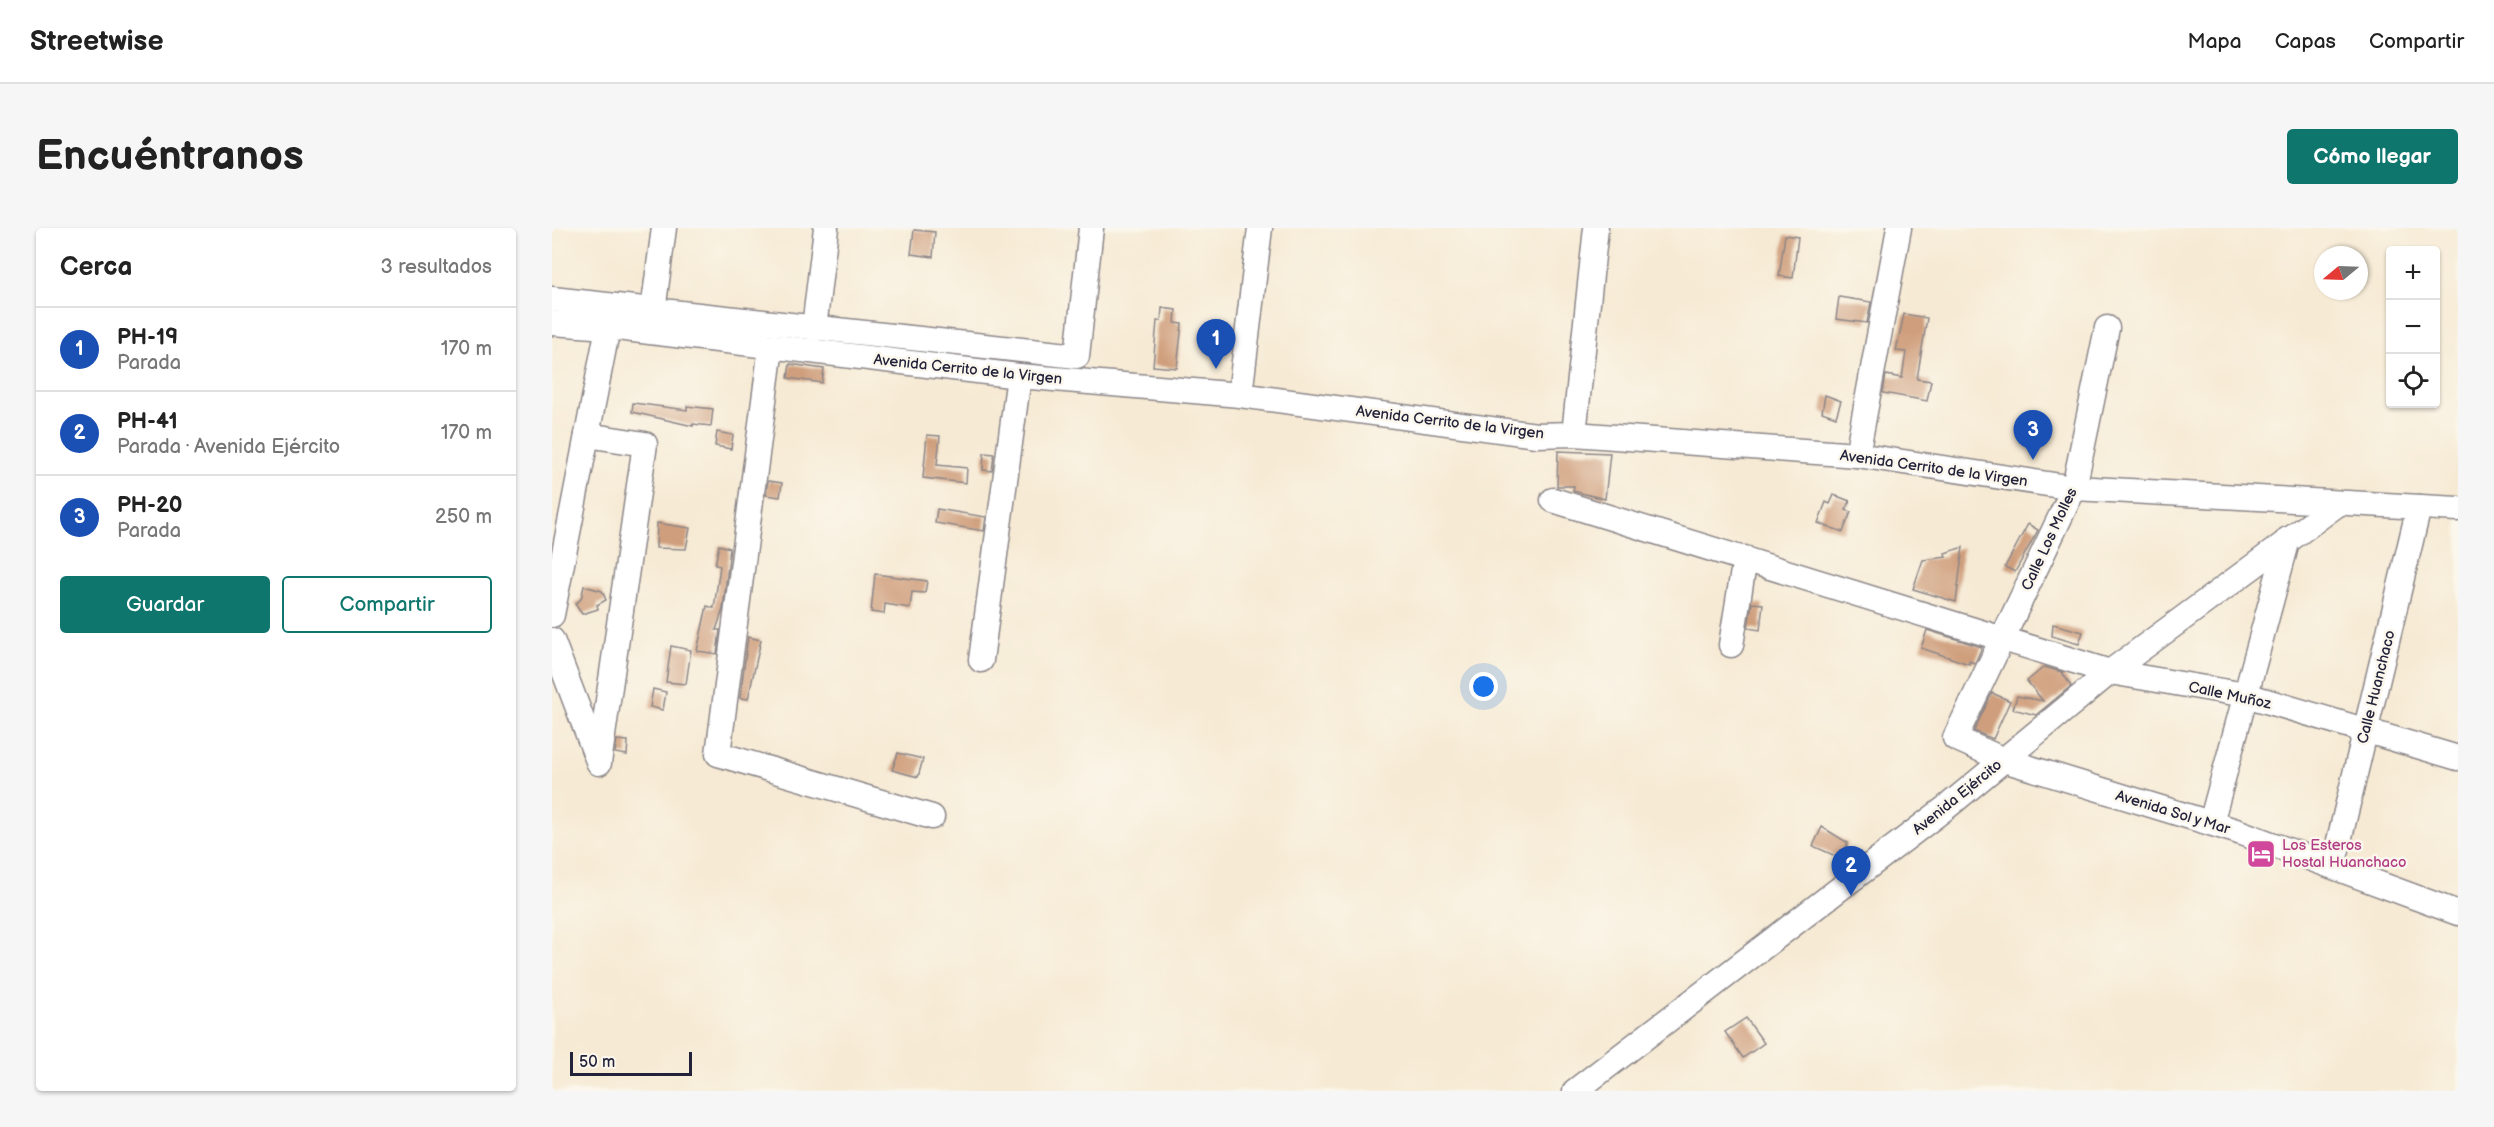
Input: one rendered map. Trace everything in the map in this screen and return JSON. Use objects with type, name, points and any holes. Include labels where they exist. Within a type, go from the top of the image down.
[{"type":"street","points":[[651,321],[663,228]]},
{"type":"street","points":[[814,328],[826,228]]},
{"type":"street","points":[[552,299],[651,321],[814,328],[1077,356],[1091,228]]},
{"type":"street","points":[[1240,395],[1260,228]]},
{"type":"street","points":[[1574,434],[1596,228]]},
{"type":"street","points":[[1857,455],[1899,228]]},
{"type":"street","name":"Avenida Cerrito de la Virgen","points":[[552,323],[609,327],[651,321],[771,347],[1019,376],[1240,395],[1536,435],[1574,434],[1857,455],[2074,488],[2458,509]]},
{"type":"street","points":[[552,615],[609,327]]},
{"type":"street","name":"Calle Los Molles","points":[[1955,738],[2074,488],[2107,328]]},
{"type":"street","points":[[771,347],[718,754],[932,817]]},
{"type":"street","points":[[981,660],[1019,376]]},
{"type":"street","points":[[552,640],[599,763],[645,444],[587,435]]},
{"type":"street","name":"Calle Muñoz","points":[[1553,500],[2110,672],[2246,695],[2364,732],[2458,758]]},
{"type":"street","name":"Avenida Ejército","points":[[1575,1091],[1948,806],[2110,672],[2339,503]]},
{"type":"street","name":"Calle Huanchaco","points":[[2333,866],[2418,507]]},
{"type":"street","points":[[2211,823],[2289,539]]},
{"type":"street","points":[[1731,645],[1745,558]]},
{"type":"street","name":"Avenida Sol y Mar","points":[[1955,738],[2004,760],[2211,823],[2458,913]]},
{"type":"building","points":[[914,230],[935,232],[933,257],[911,254]]},
{"type":"building","points":[[1785,235],[1798,237],[1793,278],[1779,276]]},
{"type":"building","points":[[1839,297],[1871,302],[1867,323],[1836,319]]},
{"type":"building","points":[[1162,308],[1176,310],[1175,323],[1182,324],[1177,368],[1153,366],[1157,321],[1161,321]]},
{"type":"building","points":[[1904,314],[1927,318],[1917,379],[1931,381],[1927,401],[1883,393],[1886,375],[1902,378],[1906,352],[1896,351]]},
{"type":"building","points":[[790,364],[824,369],[822,383],[788,378]]},
{"type":"building","points":[[1825,395],[1841,401],[1836,417],[1822,412]]},
{"type":"building","points":[[633,403],[687,410],[687,406],[713,409],[711,426],[693,424],[693,426],[632,412]]},
{"type":"building","points":[[717,432],[733,435],[731,449],[715,446]]},
{"type":"building","points":[[927,435],[940,436],[937,465],[967,468],[966,483],[923,478]]},
{"type":"building","points":[[1558,451],[1610,453],[1605,499],[1573,491],[1574,486],[1557,486]]},
{"type":"building","points":[[984,453],[994,454],[992,471],[983,470]]},
{"type":"building","points":[[768,481],[782,483],[780,497],[766,495]]},
{"type":"building","points":[[1834,495],[1850,501],[1846,510],[1851,512],[1843,532],[1818,523],[1826,502],[1830,504]]},
{"type":"building","points":[[937,509],[986,517],[984,531],[935,523]]},
{"type":"building","points":[[657,523],[690,528],[686,549],[656,548]]},
{"type":"building","points":[[2028,524],[2038,530],[2015,572],[2005,567]]},
{"type":"building","points":[[719,545],[730,548],[723,609],[716,630],[720,630],[717,654],[697,651],[707,606],[714,608],[720,566],[715,565]]},
{"type":"building","points":[[1963,547],[1956,602],[1913,589],[1923,560],[1946,557],[1945,553]]},
{"type":"building","points":[[875,574],[927,581],[925,593],[912,592],[910,608],[885,604],[884,614],[871,612]]},
{"type":"building","points":[[584,586],[602,591],[606,600],[597,605],[598,609],[582,614],[575,604],[581,599]]},
{"type":"building","points":[[1752,603],[1763,604],[1760,630],[1748,628]]},
{"type":"building","points":[[2053,624],[2083,632],[2079,644],[2052,636]]},
{"type":"building","points":[[1927,630],[1982,647],[1975,663],[1969,661],[1969,664],[1921,648]]},
{"type":"building","points":[[748,637],[761,640],[748,699],[740,698]]},
{"type":"building","points":[[671,646],[691,650],[686,684],[666,682]]},
{"type":"building","points":[[2044,667],[2062,672],[2071,686],[2036,715],[2013,709],[2017,696],[2043,701],[2027,681]]},
{"type":"building","points":[[653,689],[666,692],[663,710],[650,707]]},
{"type":"building","points":[[1992,693],[2010,701],[1993,739],[1974,731]]},
{"type":"building","points":[[617,740],[628,741],[627,755],[615,753]]},
{"type":"building","points":[[898,753],[923,759],[918,777],[892,770]]},
{"type":"building","points":[[1822,827],[1848,843],[1840,858],[1813,846]]},
{"type":"building","points":[[1746,1018],[1764,1043],[1743,1058],[1725,1032]]},
{"type":"place","name":"PH-19","points":[[1216,369]]},
{"type":"place","name":"PH-20","points":[[2033,460]]},
{"type":"place","name":"Los Esteros Hostal Huanchaco","points":[[2261,854]]},
{"type":"place","name":"PH-41","points":[[1851,896]]}]
